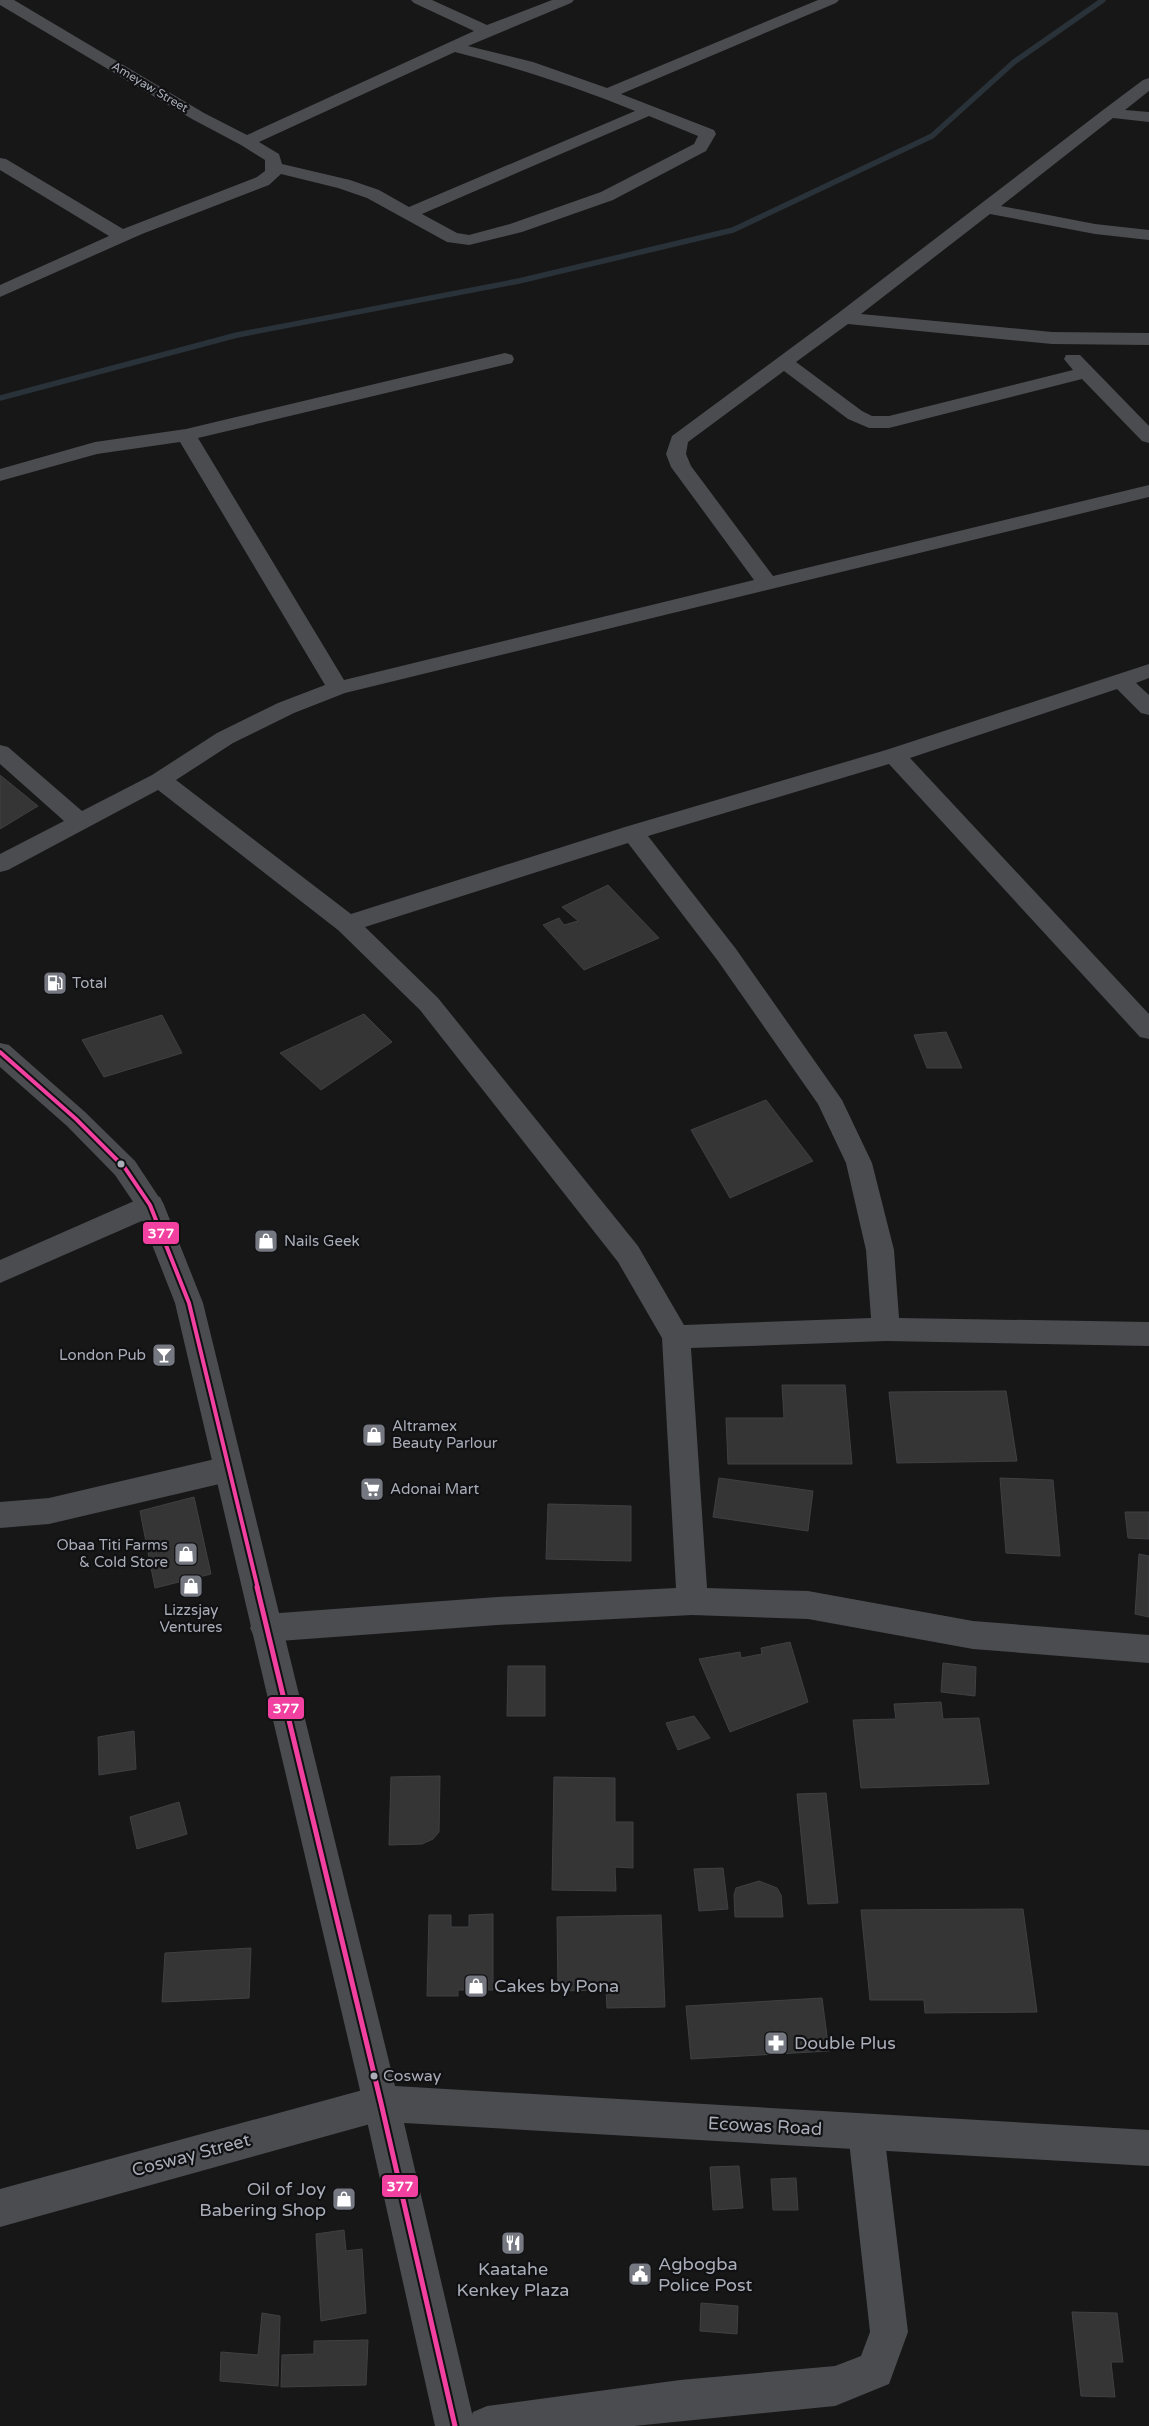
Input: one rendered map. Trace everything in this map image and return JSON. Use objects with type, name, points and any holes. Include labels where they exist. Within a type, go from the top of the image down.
[{"type":"street","points":[[419,0],[487,32]]},
{"type":"street","points":[[247,141],[455,46],[566,0]]},
{"type":"street","points":[[610,93],[831,0]]},
{"type":"street","name":"Ameyaw Street","points":[[13,2],[198,116],[247,141],[273,158],[274,167]]},
{"type":"street","points":[[0,292],[122,236],[263,181],[274,172],[274,167],[332,181],[373,194],[453,238],[469,240],[487,237],[607,196],[700,147],[708,134],[648,111],[610,93],[528,65],[455,46]]},
{"type":"street","points":[[767,583],[681,467],[676,454],[679,440],[783,361],[844,318],[1149,83]]},
{"type":"street","points":[[410,213],[648,111]]},
{"type":"street","points":[[1109,113],[1149,117]]},
{"type":"street","points":[[3,168],[122,236]]},
{"type":"street","points":[[244,188],[332,181]]},
{"type":"street","points":[[985,208],[1096,229],[1149,234]]},
{"type":"street","points":[[844,318],[1052,338],[1149,339]]},
{"type":"street","points":[[1052,338],[1149,437]]},
{"type":"street","points":[[0,475],[95,448],[186,435],[505,359]]},
{"type":"street","points":[[783,361],[855,415],[869,422],[890,422],[1086,373]]},
{"type":"street","points":[[186,435],[338,688]]},
{"type":"street","points":[[0,864],[160,780],[225,738],[286,708],[338,688],[1149,491]]},
{"type":"street","points":[[347,924],[633,833],[894,755],[1149,671]]},
{"type":"street","points":[[1121,680],[1149,708]]},
{"type":"street","points":[[0,752],[79,821]]},
{"type":"street","points":[[894,755],[1149,1030]]},
{"type":"street","points":[[160,780],[347,924],[429,1004],[622,1246],[676,1337],[692,1601]]},
{"type":"street","points":[[633,833],[727,955],[829,1100],[859,1163],[880,1250],[886,1330]]},
{"type":"street","points":[[0,1052],[69,1112],[125,1168],[150,1205],[189,1303],[382,2103],[455,2426]]},
{"type":"street","points":[[0,1272],[150,1205]]},
{"type":"street","points":[[676,1337],[886,1330],[1149,1334]]},
{"type":"street","points":[[0,1515],[49,1511],[228,1469]]},
{"type":"street","points":[[266,1628],[497,1610],[692,1601],[808,1605],[973,1635],[1149,1650]]},
{"type":"street","name":"Ecowas Road","points":[[382,2103],[1149,2148]]},
{"type":"street","name":"Cosway Street","points":[[0,2208],[382,2103]]},
{"type":"street","points":[[487,2426],[680,2400],[835,2386],[875,2370],[889,2332],[866,2132]]},
{"type":"building","points":[[0,775],[38,806],[0,829]]},
{"type":"building","points":[[608,885],[659,938],[584,970],[543,925],[559,918],[564,925],[578,921],[562,907]]},
{"type":"building","points":[[364,1014],[392,1042],[321,1090],[280,1053]]},
{"type":"building","points":[[162,1015],[182,1053],[104,1077],[82,1040]]},
{"type":"building","points":[[946,1032],[962,1068],[927,1068],[914,1035]]},
{"type":"building","points":[[766,1100],[813,1161],[730,1198],[691,1130]]},
{"type":"building","points":[[782,1385],[845,1385],[852,1464],[728,1464],[726,1418],[784,1418]]},
{"type":"building","points":[[1006,1391],[1017,1461],[897,1463],[889,1392]]},
{"type":"building","points":[[719,1478],[813,1491],[808,1531],[713,1517]]},
{"type":"building","points":[[1000,1478],[1053,1480],[1060,1556],[1006,1553]]},
{"type":"building","points":[[194,1497],[211,1574],[155,1588],[140,1511]]},
{"type":"building","points":[[548,1504],[631,1506],[631,1561],[546,1559]]},
{"type":"building","points":[[1125,1512],[1149,1512],[1149,1539],[1128,1538]]},
{"type":"building","points":[[1139,1554],[1149,1556],[1149,1617],[1135,1614]]},
{"type":"building","points":[[790,1642],[808,1702],[730,1732],[699,1659],[740,1652],[741,1658],[762,1654],[761,1648]]},
{"type":"building","points":[[943,1663],[976,1667],[975,1696],[941,1692]]},
{"type":"building","points":[[508,1666],[545,1666],[545,1716],[507,1716]]},
{"type":"building","points":[[941,1702],[943,1719],[979,1718],[989,1784],[861,1788],[853,1720],[896,1719],[894,1704]]},
{"type":"building","points":[[694,1716],[710,1738],[678,1750],[666,1723]]},
{"type":"building","points":[[134,1731],[136,1769],[99,1775],[98,1737]]},
{"type":"building","points":[[440,1776],[439,1832],[433,1839],[422,1844],[389,1845],[391,1777]]},
{"type":"building","points":[[554,1777],[615,1778],[615,1822],[633,1822],[633,1868],[615,1867],[616,1891],[552,1890]]},
{"type":"building","points":[[826,1793],[838,1903],[808,1904],[797,1794]]},
{"type":"building","points":[[179,1802],[187,1834],[137,1849],[130,1817]]},
{"type":"building","points":[[723,1868],[728,1909],[699,1911],[694,1869]]},
{"type":"building","points":[[759,1881],[777,1888],[781,1895],[783,1917],[735,1917],[734,1895],[736,1888]]},
{"type":"building","points":[[1023,1909],[1037,2012],[925,2013],[924,2000],[870,2000],[861,1910]]},
{"type":"building","points":[[493,1914],[493,1990],[458,1990],[458,1996],[427,1996],[429,1915],[451,1915],[451,1927],[469,1927],[469,1915]]},
{"type":"building","points":[[661,1915],[665,2007],[607,2008],[606,1990],[558,1991],[557,1917]]},
{"type":"building","points":[[251,1948],[249,1998],[162,2002],[165,1953]]},
{"type":"building","points":[[822,1998],[829,2051],[691,2059],[686,2006]]},
{"type":"building","points":[[739,2166],[743,2208],[713,2210],[710,2167]]},
{"type":"building","points":[[796,2178],[798,2210],[773,2210],[771,2179]]},
{"type":"building","points":[[344,2230],[346,2251],[362,2249],[366,2313],[321,2321],[316,2234]]},
{"type":"building","points":[[701,2303],[738,2306],[737,2334],[700,2331]]},
{"type":"building","points":[[1072,2312],[1117,2313],[1123,2362],[1111,2362],[1115,2397],[1081,2396]]},
{"type":"building","points":[[262,2313],[280,2316],[278,2386],[220,2381],[221,2352],[258,2355]]},
{"type":"building","points":[[368,2340],[366,2385],[281,2387],[282,2355],[314,2354],[314,2341]]},
{"type":"waterway","points":[[0,398],[237,335],[519,281],[733,230],[932,136],[1014,62],[1103,0]]},
{"type":"transit line","name":"377","points":[[0,1052],[76,1119],[125,1168],[150,1205],[189,1303],[381,2103],[455,2426]]},
{"type":"place","name":"Total","points":[[55,983]]},
{"type":"place","name":"Nails Geek","points":[[266,1241]]},
{"type":"place","name":"London Pub","points":[[164,1355]]},
{"type":"place","name":"Altramex Beauty Parlour","points":[[374,1435]]},
{"type":"place","name":"Adonai Mart","points":[[372,1489]]},
{"type":"place","name":"Obaa Titi Farms & Cold Store","points":[[186,1554]]},
{"type":"place","name":"Lizzsjay Ventures","points":[[191,1586]]},
{"type":"place","name":"Cakes by Pona","points":[[476,1986]]},
{"type":"place","name":"Double Plus","points":[[776,2043]]},
{"type":"place","name":"Cosway","points":[[374,2076]]},
{"type":"place","name":"Oil of Joy Babering Shop","points":[[344,2199]]},
{"type":"place","name":"Kaatahe Kenkey Plaza","points":[[513,2243]]},
{"type":"place","name":"Agbogba Police Post","points":[[640,2274]]}]
